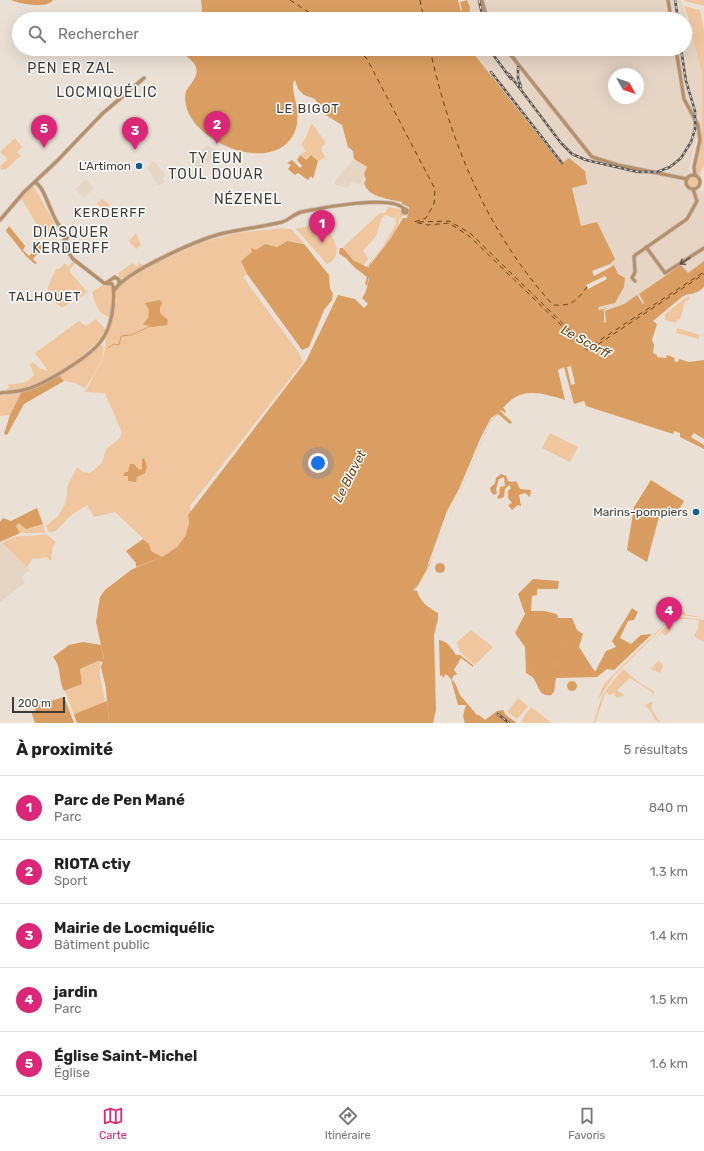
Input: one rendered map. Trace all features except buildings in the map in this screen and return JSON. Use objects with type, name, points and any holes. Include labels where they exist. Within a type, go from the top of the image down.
[{"type":"street","points":[[482,0],[485,12]]},
{"type":"street","points":[[668,0],[670,12]]},
{"type":"street","points":[[511,56],[594,158],[687,179],[695,176]]},
{"type":"street","points":[[677,56],[684,98],[698,125],[700,140],[694,167],[695,176],[698,178],[700,184]]},
{"type":"street","points":[[0,220],[102,114],[144,78]]},
{"type":"street","points":[[634,256],[689,217],[697,201],[693,189],[687,186],[687,179]]},
{"type":"street","points":[[35,182],[41,189],[65,236],[64,243],[66,250],[76,262],[104,283],[115,283],[125,279],[142,268],[203,240],[222,234],[283,222],[299,213],[374,201],[402,205],[404,209]]},
{"type":"street","points":[[693,189],[700,184],[704,185]]},
{"type":"street","points":[[646,247],[663,272],[666,273],[704,248]]},
{"type":"street","points":[[634,256],[637,278],[635,281],[632,278],[635,272],[634,256]]},
{"type":"street","points":[[0,393],[21,391],[43,383],[95,348],[108,330],[115,283]]},
{"type":"shaded area","points":[[467,0],[681,0],[685,12],[469,12],[470,7]]},
{"type":"shaded area","points":[[704,0],[704,6],[684,1]]},
{"type":"shaded area","points":[[684,6],[700,10],[704,31],[704,164],[698,178],[695,176],[694,167],[702,126],[702,74],[692,35],[694,33],[692,28],[692,12],[686,12]]},
{"type":"shaded area","points":[[692,35],[702,74],[702,126],[697,137],[686,182],[690,188],[704,191],[704,261],[688,273],[681,265],[639,294],[644,303],[643,304],[637,295],[618,307],[604,323],[604,312],[602,311],[606,308],[599,310],[598,307],[618,274],[613,267],[611,267],[581,226],[572,187],[585,171],[569,158],[561,164],[476,56],[692,56]]},
{"type":"shaded area","points":[[312,123],[326,143],[322,146],[322,152],[326,157],[318,161],[311,155],[306,160],[300,155],[306,151],[301,144],[305,139]]},
{"type":"shaded area","points":[[15,138],[22,147],[17,152],[21,156],[6,169],[1,170],[0,166],[8,159],[0,152]]},
{"type":"shaded area","points":[[206,145],[220,152],[201,168],[197,167],[194,164]]},
{"type":"shaded area","points":[[300,155],[306,160],[311,155],[318,161],[313,179],[311,176],[308,180],[298,173],[295,175],[288,169],[291,165],[287,163],[292,160],[300,168],[302,166],[297,160]]},
{"type":"shaded area","points":[[354,159],[368,168],[362,183],[358,184],[352,181],[347,188],[334,184],[337,178]]},
{"type":"shaded area","points":[[154,161],[165,174],[163,179],[165,182],[158,186],[147,167]]},
{"type":"shaded area","points":[[691,177],[695,177],[697,178],[697,186],[691,187],[688,184],[688,180]]},
{"type":"shaded area","points":[[85,179],[94,188],[83,198],[76,189]]},
{"type":"shaded area","points":[[33,185],[57,228],[44,239],[21,198]]},
{"type":"shaded area","points":[[102,199],[109,204],[108,212],[97,204]]},
{"type":"shaded area","points":[[388,207],[400,209],[403,215],[406,215],[400,220],[399,212],[395,218],[385,215],[382,218],[376,236],[363,251],[368,259],[364,265],[354,261],[343,247],[380,213],[385,213]]},
{"type":"shaded area","points":[[399,213],[399,222],[392,236],[376,255],[369,268],[366,267],[384,245],[396,224],[396,218]]},
{"type":"shaded area","points":[[323,222],[336,244],[337,250],[333,260],[327,264],[296,229]]},
{"type":"shaded area","points":[[9,226],[25,246],[23,250],[29,256],[40,245],[43,247],[33,259],[37,263],[35,264],[26,256],[6,231]]},
{"type":"shaded area","points":[[282,228],[291,229],[304,243],[287,241],[277,247],[265,244],[241,261],[247,274],[243,277],[299,353],[303,362],[190,506],[191,511],[188,518],[187,534],[178,546],[163,556],[107,714],[106,688],[101,667],[104,661],[96,622],[100,597],[105,590],[131,570],[158,555],[151,551],[149,544],[115,512],[94,517],[87,505],[70,516],[56,531],[49,532],[46,526],[58,516],[65,504],[67,487],[77,467],[83,472],[90,473],[102,463],[106,449],[119,439],[122,433],[105,393],[85,392],[102,361],[106,345],[105,338],[109,330],[117,300],[115,295],[117,288],[135,273],[200,243],[236,233]]},
{"type":"shaded area","points":[[136,233],[141,245],[136,249],[129,241]]},
{"type":"shaded area","points":[[340,248],[343,248],[353,260],[369,268],[370,271],[367,286],[365,284],[367,277],[354,267],[346,258],[339,254]]},
{"type":"shaded area","points":[[73,261],[75,263],[69,270],[87,292],[81,297],[70,289],[68,295],[73,300],[71,301],[68,299],[69,303],[62,308],[48,296],[48,287],[56,269],[59,269],[65,263],[68,267]]},
{"type":"shaded area","points":[[133,263],[135,266],[138,266],[138,263],[143,265],[125,278],[119,278],[118,273]]},
{"type":"shaded area","points":[[104,284],[113,287],[110,318],[101,313],[95,303],[92,292]]},
{"type":"shaded area","points":[[690,296],[689,300],[685,301],[680,320],[677,319],[676,323],[665,320],[665,314],[685,298]]},
{"type":"shaded area","points":[[96,319],[106,330],[99,340],[76,361],[46,379],[17,389],[5,390],[9,388],[8,384],[22,383],[29,380],[34,375],[30,364],[33,362],[41,369],[48,371],[35,353],[79,321],[86,326]]},
{"type":"shaded area","points":[[677,328],[700,335],[699,339],[676,333]]},
{"type":"shaded area","points":[[99,345],[103,346],[102,357],[98,368],[85,388],[75,383],[64,381],[58,374]]},
{"type":"shaded area","points":[[58,374],[64,381],[24,404],[7,435],[4,434],[10,415],[22,391],[43,384]]},
{"type":"shaded area","points":[[22,391],[10,415],[0,416],[0,394]]},
{"type":"shaded area","points":[[550,433],[578,447],[570,462],[542,448]]},
{"type":"shaded area","points":[[501,474],[506,476],[508,481],[516,481],[520,489],[531,490],[530,497],[525,493],[519,495],[521,506],[518,505],[512,510],[508,505],[512,503],[508,498],[508,491],[511,488],[509,485],[505,489],[504,497],[499,499],[497,497],[499,495],[500,487],[505,486],[504,477],[499,479],[496,489],[497,493],[494,495],[491,492],[490,488],[495,483],[496,478]]},
{"type":"shaded area","points":[[651,480],[684,501],[674,518],[660,513],[647,562],[627,550],[634,507]]},
{"type":"shaded area","points":[[37,508],[43,524],[26,529],[19,523],[16,526],[20,533],[0,542],[0,522],[3,518],[11,521]]},
{"type":"shaded area","points":[[19,523],[34,527],[43,524],[45,533],[20,533],[16,526]]},
{"type":"shaded area","points":[[46,534],[56,542],[53,547],[52,558],[50,561],[47,557],[38,559],[33,558],[27,567],[2,543],[19,536]]},
{"type":"shaded area","points":[[143,539],[149,544],[151,551],[162,557],[136,567],[136,563],[126,551]]},
{"type":"shaded area","points":[[2,543],[30,570],[21,577],[25,583],[0,602],[0,544]]},
{"type":"shaded area","points":[[440,563],[445,568],[440,573],[435,568]]},
{"type":"shaded area","points":[[533,579],[559,581],[558,589],[537,589],[537,595],[532,596],[531,611],[544,611],[557,614],[558,618],[572,618],[577,630],[583,634],[579,647],[595,672],[606,651],[616,647],[612,641],[632,608],[638,612],[634,620],[628,621],[620,638],[631,644],[641,635],[652,634],[614,670],[607,669],[597,677],[556,678],[554,692],[551,695],[544,694],[540,691],[533,678],[526,673],[525,647],[515,633],[525,614],[518,594]]},
{"type":"shaded area","points":[[681,608],[685,614],[704,618],[680,615],[669,621],[614,676],[597,701],[604,684]]},
{"type":"shaded area","points":[[679,617],[704,620],[704,642],[694,636],[698,628],[699,620],[687,619],[680,619],[670,624],[673,626],[666,636],[662,633],[667,627],[654,640],[662,630]]},
{"type":"shaded area","points":[[471,630],[493,647],[475,665],[460,652],[457,642]]},
{"type":"shaded area","points":[[439,640],[447,644],[456,655],[460,655],[473,665],[473,667],[461,658],[454,670],[457,674],[453,676],[452,680],[455,683],[460,695],[477,715],[485,720],[497,711],[503,710],[506,715],[517,723],[465,723],[463,716],[466,705],[458,705],[451,679],[446,674],[443,678],[442,675],[440,676]]},
{"type":"shaded area","points":[[83,642],[101,645],[104,661],[98,661],[80,669],[82,684],[64,691],[58,665],[53,657],[69,645]]},
{"type":"shaded area","points":[[659,660],[663,666],[660,673],[651,669]]},
{"type":"shaded area","points":[[98,661],[100,662],[100,676],[105,702],[74,715],[65,691],[82,684],[80,669]]},
{"type":"shaded area","points":[[623,669],[641,684],[654,691],[653,696],[652,692],[630,678],[617,690],[624,695],[617,698],[614,693],[609,695],[606,691],[595,723],[593,723],[603,694]]},
{"type":"shaded area","points":[[64,697],[74,723],[35,723],[32,714],[38,705]]},
{"type":"shaded area","points":[[518,698],[528,706],[517,719],[507,712]]},
{"type":"shaded area","points":[[107,701],[109,723],[77,723],[74,715]]},
{"type":"shaded area","points":[[653,701],[651,709],[661,723],[655,720],[645,705]]},
{"type":"shaded area","points":[[531,707],[552,723],[523,723],[521,721]]},
{"type":"water","points":[[11,0],[53,0],[50,3],[39,5]]},
{"type":"water","points":[[201,0],[458,0],[461,11],[460,2],[467,0],[470,7],[469,12],[202,12]]},
{"type":"water","points":[[186,56],[476,56],[561,164],[569,158],[585,171],[587,184],[572,188],[581,226],[597,222],[615,259],[610,264],[611,267],[614,265],[618,274],[625,278],[624,287],[615,303],[598,307],[599,310],[607,308],[602,311],[604,311],[604,323],[606,322],[605,311],[624,304],[637,295],[643,304],[644,303],[639,294],[681,265],[688,273],[704,261],[704,287],[698,292],[682,297],[653,321],[657,324],[652,340],[654,345],[653,353],[657,355],[657,357],[666,358],[667,355],[675,358],[674,361],[678,362],[679,359],[689,362],[704,360],[704,449],[680,437],[680,433],[674,431],[673,434],[586,406],[584,401],[574,404],[564,367],[558,370],[565,400],[548,395],[532,393],[517,396],[503,408],[506,411],[505,413],[501,410],[500,411],[512,422],[510,424],[498,414],[490,422],[429,566],[417,587],[413,590],[417,591],[425,604],[438,613],[434,635],[436,710],[433,723],[109,723],[106,688],[101,667],[104,658],[96,622],[100,597],[105,590],[131,570],[162,557],[177,547],[186,535],[189,522],[188,515],[306,361],[338,295],[355,299],[364,308],[368,304],[362,298],[368,283],[369,266],[391,238],[403,218],[407,218],[409,207],[402,204],[402,202],[375,195],[366,188],[364,183],[366,180],[364,174],[367,167],[354,159],[353,151],[348,147],[342,125],[324,114],[315,99],[304,95],[298,89],[295,80],[293,90],[296,106],[297,126],[293,135],[286,144],[272,151],[256,153],[238,150],[221,143],[205,133],[193,121],[186,106],[186,91],[197,72],[195,64]]},
{"type":"water","points":[[287,241],[304,244],[329,275],[330,288],[333,294],[332,300],[324,310],[309,347],[302,350],[247,274],[241,261],[252,252],[251,248],[256,250],[265,244],[277,247]]},
{"type":"water","points":[[160,300],[162,303],[160,313],[168,320],[167,325],[152,327],[143,324],[148,318],[149,310],[145,303]]},
{"type":"water","points":[[144,458],[147,466],[145,473],[137,477],[136,482],[128,481],[128,476],[123,476],[125,472],[128,472],[130,464],[134,464],[139,470],[142,469],[142,459]]},
{"type":"water","points":[[524,621],[528,621],[530,622],[530,630],[524,631],[521,628],[521,624]]},
{"type":"water","points":[[564,638],[568,638],[570,639],[570,647],[564,648],[561,645],[561,641]]},
{"type":"water","points":[[537,642],[542,647],[537,652],[532,647]]},
{"type":"water","points":[[552,658],[556,658],[558,659],[558,667],[552,668],[549,665],[549,661]]},
{"type":"water","points":[[529,665],[533,665],[535,666],[535,674],[529,675],[526,672],[526,668]]},
{"type":"water","points":[[548,680],[552,680],[554,681],[554,689],[548,690],[545,687],[545,683]]},
{"type":"water","points":[[570,681],[574,681],[576,682],[576,690],[570,691],[567,688],[567,684]]},
{"type":"pier","points":[[610,264],[611,267],[594,276],[592,271]]},
{"type":"pier","points":[[605,276],[607,279],[588,289],[586,285]]},
{"type":"pier","points":[[571,366],[575,384],[571,385],[567,367]]},
{"type":"pier","points":[[498,413],[490,422],[433,557],[426,570],[447,511],[459,489],[481,437],[491,418]]},
{"type":"pier","points":[[694,433],[704,439],[704,445],[691,437]]},
{"type":"waterway","points":[[108,348],[114,344],[119,345],[121,336],[131,335],[151,326]]},
{"type":"ferry route","points":[[290,0],[308,12]]},
{"type":"ferry route","points":[[420,0],[423,12]]},
{"type":"ferry route","points":[[364,56],[435,189],[434,204],[426,218],[414,222],[428,225],[449,223],[469,236],[588,351],[704,274]]},
{"type":"ferry route","points":[[432,56],[438,84],[461,152],[475,185],[509,248],[553,305],[565,305],[573,302],[587,287]]},
{"type":"ferry route","points":[[419,222],[449,221],[470,233],[588,348],[704,272]]},
{"type":"railway","points":[[479,0],[482,12]]},
{"type":"railway","points":[[675,0],[677,12]]},
{"type":"railway","points":[[494,56],[511,79]]},
{"type":"railway","points":[[509,74],[561,143],[572,154],[586,160],[638,172],[657,172],[670,167],[681,158],[691,142],[695,129],[695,111],[686,81],[682,56]]},
{"type":"railway","points":[[518,67],[518,78],[521,87]]},
{"type":"railway","points":[[491,72],[562,163]]},
{"type":"railway","points":[[498,714],[509,723]]},
{"type":"place","name":"RIOTA ctiy","points":[[217,144]]},
{"type":"place","name":"Église Saint-Michel","points":[[44,148]]},
{"type":"place","name":"Mairie de Locmiquélic","points":[[135,150]]},
{"type":"place","name":"L'Artimon","points":[[139,166]]},
{"type":"place","name":"Parc de Pen Mané","points":[[322,243]]},
{"type":"place","name":"Marins-pompiers","points":[[696,512]]},
{"type":"place","name":"jardin","points":[[669,630]]},
{"type":"district","name":"PEN ER ZAL","points":[[71,68]]},
{"type":"district","name":"LOCMIQUÉLIC","points":[[107,92]]},
{"type":"district","name":"LE BIGOT","points":[[308,108]]},
{"type":"district","name":"TY EUN TOUL DOUAR","points":[[216,166]]},
{"type":"district","name":"NÉZENEL","points":[[248,199]]},
{"type":"district","name":"KERDERFF","points":[[110,212]]},
{"type":"district","name":"DIASQUER KERDERFF","points":[[71,240]]},
{"type":"district","name":"TALHOUET","points":[[45,296]]},
{"type":"water label","name":"Le Scorff","points":[[586,341]]},
{"type":"water label","name":"Le Blavet","points":[[349,476]]}]
